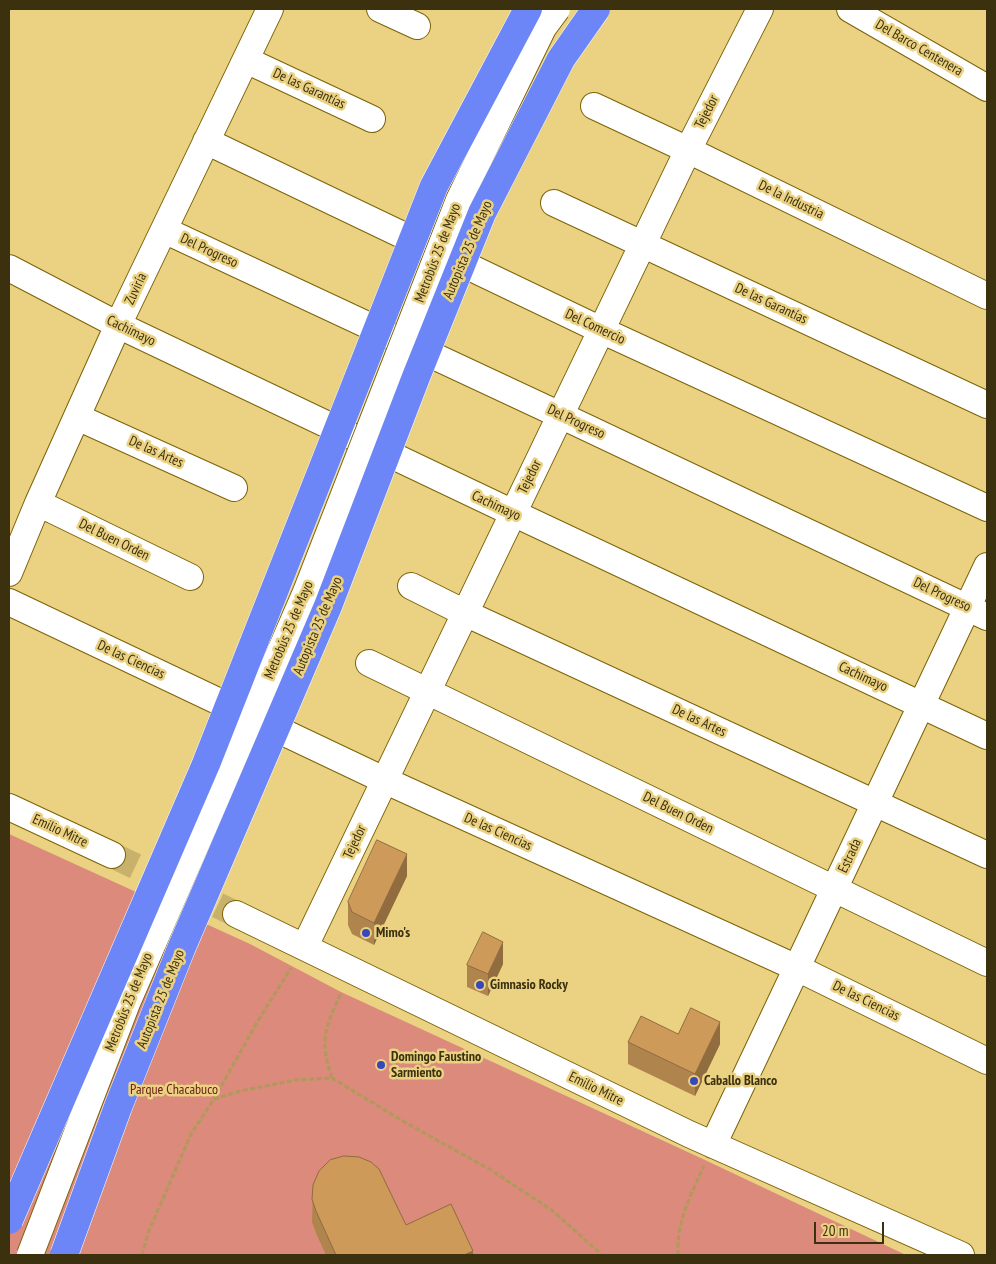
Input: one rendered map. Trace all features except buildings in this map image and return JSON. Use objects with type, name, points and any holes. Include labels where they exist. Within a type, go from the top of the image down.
[{"type":"highway","points":[[9,1220],[206,764],[434,186],[528,9]]},
{"type":"highway","name":"Autopista 25 de Mayo","points":[[64,1255],[118,1107],[177,959],[328,606],[416,377],[482,213],[561,59],[596,9]]},
{"type":"street","name":"Zuviría","points":[[9,573],[38,503],[118,325],[270,9]]},
{"type":"street","points":[[380,9],[417,26]]},
{"type":"street","name":"Metrobús 25 de Mayo","points":[[30,1255],[127,1003],[306,592],[459,200],[543,28],[557,9]]},
{"type":"street","name":"Tejedor","points":[[305,946],[688,150],[760,9]]},
{"type":"street","name":"Del Barco Centenera","points":[[850,9],[987,88]]},
{"type":"street","name":"De las Garantías","points":[[246,60],[372,119]]},
{"type":"street","name":"De la Industria","points":[[594,106],[987,296]]},
{"type":"street","name":"Del Comercio","points":[[206,141],[601,330],[987,508]]},
{"type":"street","name":"De las Garantías","points":[[554,203],[987,405]]},
{"type":"street","name":"Del Progreso","points":[[164,230],[978,612]]},
{"type":"street","name":"Cachimayo","points":[[9,268],[118,325],[987,736]]},
{"type":"street","name":"De las Artes","points":[[77,417],[234,488]]},
{"type":"street","name":"Del Buen Orden","points":[[38,503],[190,577]]},
{"type":"street","name":"Estrada","points":[[713,1145],[922,705],[978,612],[987,566]]},
{"type":"street","name":"De las Artes","points":[[411,586],[465,613],[987,855]]},
{"type":"street","name":"De las Ciencias","points":[[9,602],[384,780],[797,968],[987,1061]]},
{"type":"street","name":"Del Buen Orden","points":[[369,663],[987,963]]},
{"type":"street","name":"Emilio Mitre","points":[[9,807],[112,855]]},
{"type":"street","name":"Emilio Mitre","points":[[236,914],[713,1145],[961,1255]]},
{"type":"path","points":[[142,1255],[148,1233],[191,1134],[214,1100],[260,1019],[305,946]]},
{"type":"path","points":[[332,1078],[326,1059],[324,1042],[327,1023],[352,970]]},
{"type":"path","points":[[214,1100],[240,1092],[296,1080],[332,1078],[401,1120],[491,1170],[553,1211],[602,1255]]},
{"type":"path","points":[[678,1255],[679,1234],[685,1208],[713,1145]]},
{"type":"green space","name":"Parque Chacabuco","points":[[9,834],[250,944],[341,992],[906,1255],[9,1255]]},
{"type":"tunnel","points":[[112,855],[236,914]]},
{"type":"place","name":"Mimo's","points":[[366,933]]},
{"type":"place","name":"Gimnasio Rocky","points":[[480,985]]},
{"type":"place","name":"Domingo Faustino Sarmiento","points":[[381,1065]]},
{"type":"place","name":"Caballo Blanco","points":[[694,1081]]}]
